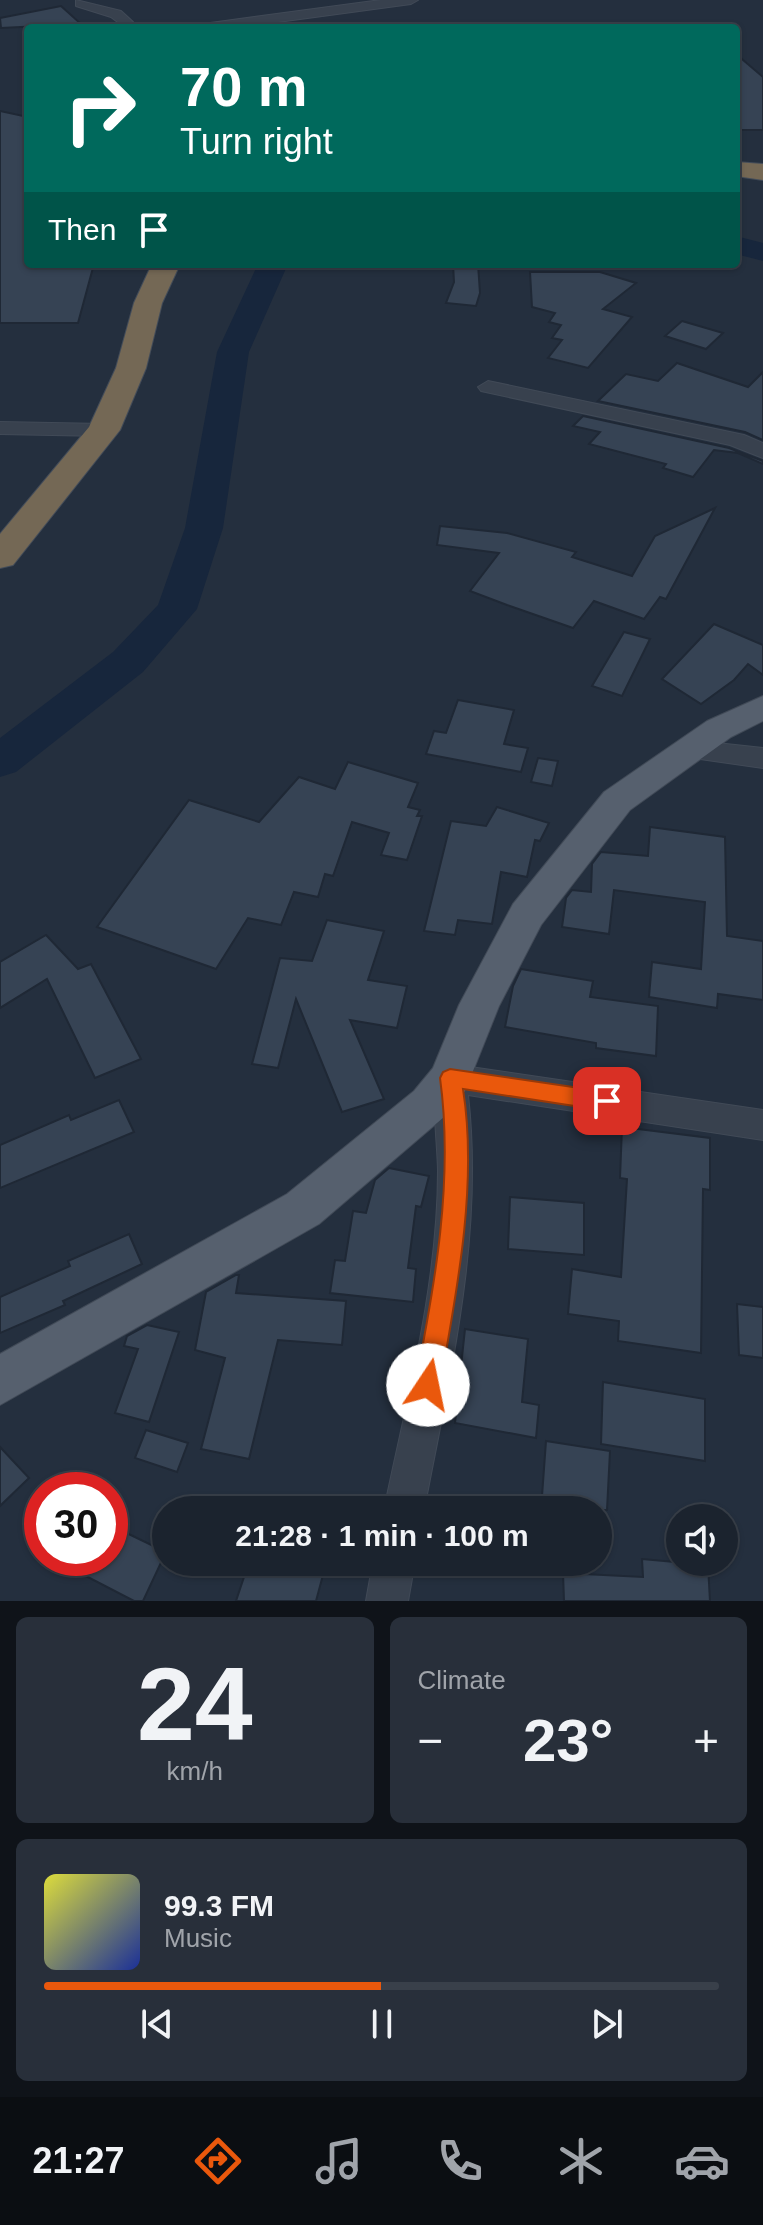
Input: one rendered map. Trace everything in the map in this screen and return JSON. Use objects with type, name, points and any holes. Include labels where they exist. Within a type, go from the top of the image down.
[{"type":"highway","points":[[740,169],[763,172]]},
{"type":"highway","points":[[0,557],[104,430],[131,368],[148,303],[164,268]]},
{"type":"main road","points":[[0,1381],[303,1209],[429,1104],[450,1078],[479,1005],[527,915],[617,801],[689,749],[763,707]]},
{"type":"street","points":[[267,0],[289,23],[411,0]]},
{"type":"street","points":[[81,3],[116,14],[125,24]]},
{"type":"street","points":[[488,387],[736,440],[763,451]]},
{"type":"street","points":[[0,428],[104,430]]},
{"type":"street","points":[[689,749],[763,758]]},
{"type":"street","points":[[407,1496],[445,1291],[458,1130],[450,1078],[763,1125]]},
{"type":"street","points":[[387,1601],[391,1576]]},
{"type":"building","points":[[61,6],[81,24],[24,24],[24,27],[1,28],[0,18]]},
{"type":"building","points":[[740,57],[763,77],[763,130],[740,130]]},
{"type":"building","points":[[0,111],[24,116],[24,268],[93,268],[78,323],[0,323]]},
{"type":"building","points":[[453,268],[478,268],[480,293],[476,306],[446,303],[454,282]]},
{"type":"building","points":[[530,272],[600,272],[636,283],[603,309],[632,317],[588,368],[548,358],[562,340],[552,338],[561,325],[549,322],[555,313],[532,307]]},
{"type":"building","points":[[682,321],[723,333],[706,349],[665,336]]},
{"type":"building","points":[[677,363],[748,387],[763,372],[763,440],[745,432],[598,401],[626,374],[658,381]]},
{"type":"building","points":[[583,416],[729,448],[763,461],[763,464],[738,453],[714,450],[693,477],[663,468],[666,464],[589,444],[600,432],[573,426]]},
{"type":"building","points":[[715,508],[666,599],[660,597],[644,619],[594,601],[573,628],[507,605],[470,591],[499,553],[437,545],[440,526],[507,533],[576,552],[572,557],[632,576],[655,536]]},
{"type":"building","points":[[714,624],[763,645],[763,675],[748,664],[734,680],[701,704],[662,679]]},
{"type":"building","points":[[624,632],[650,639],[622,696],[592,686]]},
{"type":"building","points":[[458,700],[514,710],[504,744],[528,748],[521,772],[426,754],[434,731],[446,733]]},
{"type":"building","points":[[538,758],[558,761],[552,786],[531,782]]},
{"type":"building","points":[[348,762],[418,783],[408,807],[420,810],[417,816],[422,816],[407,860],[381,855],[389,833],[352,822],[333,876],[325,874],[318,897],[294,892],[281,925],[248,918],[216,969],[97,927],[189,800],[259,822],[299,777],[335,789]]},
{"type":"building","points":[[497,807],[549,823],[540,841],[535,840],[527,877],[501,872],[492,924],[458,920],[455,935],[424,931],[451,821],[486,826]]},
{"type":"building","points":[[650,827],[725,837],[727,936],[763,941],[763,1000],[718,994],[717,1008],[649,997],[652,962],[701,969],[705,902],[614,890],[609,934],[562,927],[566,898],[572,890],[591,892],[592,864],[601,852],[648,856]]},
{"type":"building","points":[[327,920],[384,931],[368,980],[407,986],[397,1028],[350,1020],[384,1099],[342,1112],[296,999],[278,1068],[252,1064],[280,958],[312,961]]},
{"type":"building","points":[[46,935],[78,969],[91,964],[141,1059],[95,1078],[47,979],[0,1008],[0,962]]},
{"type":"building","points":[[521,969],[593,981],[590,997],[658,1006],[656,1056],[596,1048],[596,1043],[505,1027],[513,986]]},
{"type":"building","points":[[119,1100],[134,1132],[0,1188],[0,1145],[69,1115],[71,1120]]},
{"type":"building","points":[[622,1127],[710,1138],[710,1190],[703,1189],[701,1353],[618,1341],[619,1321],[568,1314],[572,1269],[621,1277],[627,1179],[620,1178]]},
{"type":"building","points":[[389,1168],[429,1176],[421,1207],[416,1206],[408,1268],[416,1269],[413,1302],[330,1293],[335,1260],[345,1261],[353,1211],[366,1213],[375,1180]]},
{"type":"building","points":[[510,1197],[584,1203],[584,1255],[508,1249]]},
{"type":"building","points":[[129,1234],[142,1264],[63,1301],[65,1305],[0,1333],[0,1297],[70,1266],[68,1261]]},
{"type":"building","points":[[239,1275],[236,1293],[346,1301],[342,1345],[278,1340],[249,1459],[201,1449],[225,1358],[195,1350],[206,1292]]},
{"type":"building","points":[[737,1304],[763,1307],[763,1358],[739,1355]]},
{"type":"building","points":[[147,1325],[179,1332],[149,1422],[115,1413],[138,1349],[124,1346],[127,1336]]},
{"type":"building","points":[[465,1329],[528,1339],[522,1402],[539,1405],[536,1438],[455,1423]]},
{"type":"building","points":[[603,1382],[705,1399],[705,1461],[601,1444]]},
{"type":"building","points":[[146,1430],[188,1443],[177,1472],[135,1458]]},
{"type":"building","points":[[546,1441],[610,1451],[608,1496],[542,1496]]},
{"type":"building","points":[[0,1447],[24,1473],[24,1483],[0,1506]]},
{"type":"building","points":[[128,1534],[152,1545],[152,1576],[155,1576],[143,1601],[134,1601],[86,1576],[128,1576]]},
{"type":"building","points":[[642,1559],[666,1561],[666,1576],[709,1576],[710,1601],[564,1601],[563,1576],[643,1577]]},
{"type":"building","points":[[244,1576],[323,1576],[316,1601],[236,1601]]},
{"type":"waterway","points":[[740,246],[763,252]]},
{"type":"waterway","points":[[0,761],[128,662],[177,609],[204,528],[233,352],[271,268]]},
{"type":"route","points":[[428,1385],[445,1291],[458,1130],[450,1078],[607,1101]]}]
